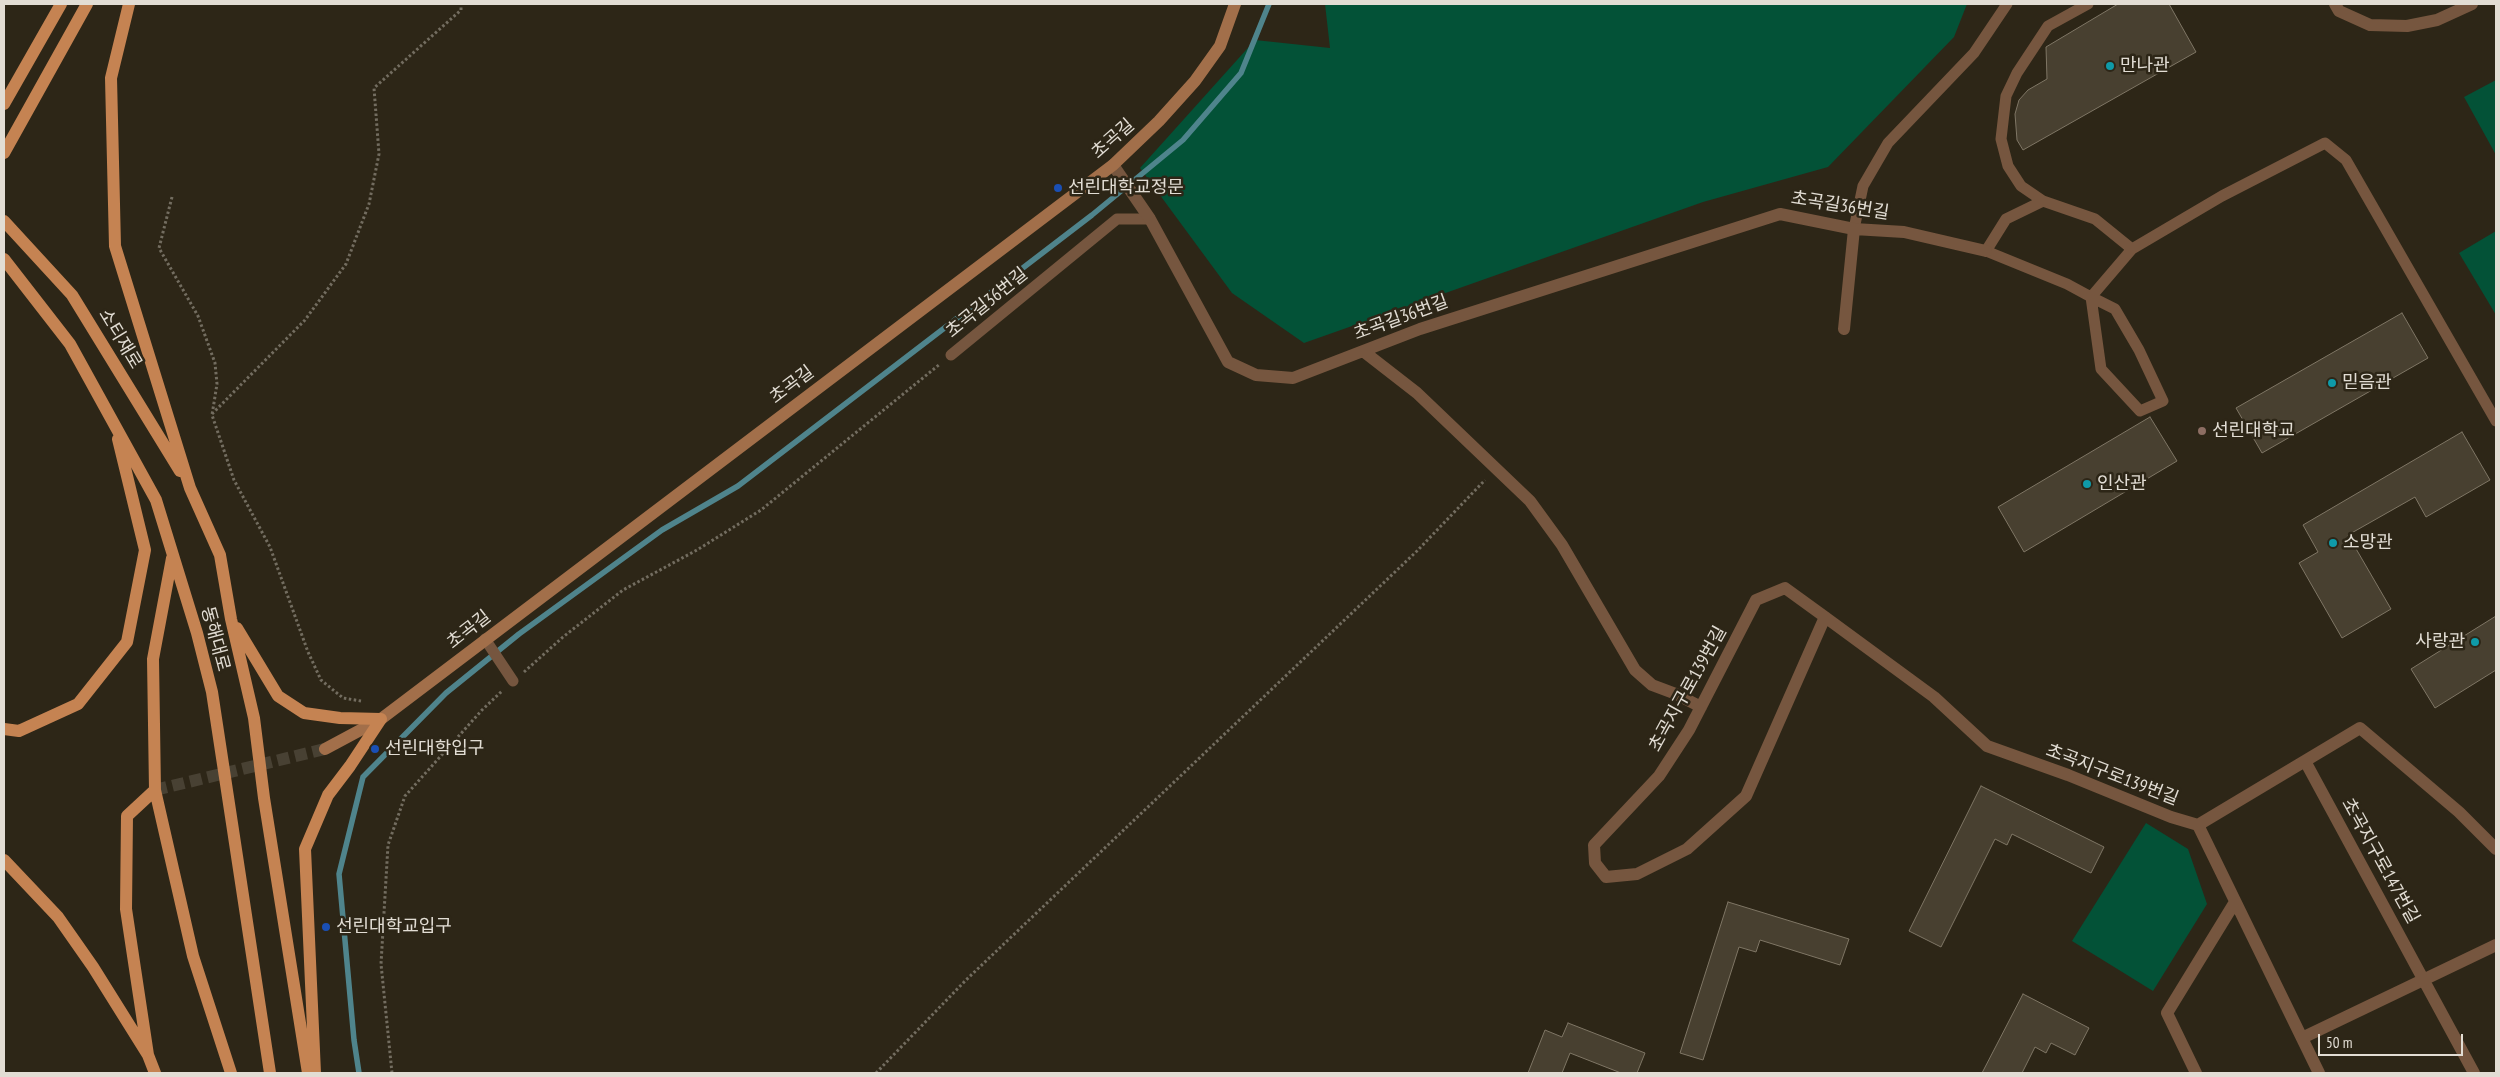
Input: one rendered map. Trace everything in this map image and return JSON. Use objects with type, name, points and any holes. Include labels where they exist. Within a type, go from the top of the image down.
[{"type":"main road","points":[[4,104],[33,49],[61,4]]},
{"type":"main road","points":[[4,153],[87,4]]},
{"type":"main road","points":[[129,4],[111,78],[115,246],[190,488]]},
{"type":"main road","name":"소티재로","points":[[4,221],[72,295],[190,488]]},
{"type":"main road","name":"동해대로","points":[[4,259],[70,344],[114,420],[156,500],[197,633],[212,692],[270,1073]]},
{"type":"main road","points":[[4,729],[19,731],[78,704],[127,642],[144,550],[114,420]]},
{"type":"main road","name":"동해대로","points":[[190,488],[220,555],[231,620],[254,718],[264,798],[308,1073]]},
{"type":"main road","points":[[172,556],[153,659],[155,790],[193,956],[231,1073]]},
{"type":"main road","points":[[231,620],[278,696],[304,713],[340,718],[381,719]]},
{"type":"main road","points":[[315,1073],[305,849],[328,795],[381,719]]},
{"type":"main road","points":[[155,790],[127,816],[126,909],[148,1054],[155,1073]]},
{"type":"main road","points":[[4,860],[58,917],[93,967],[148,1054]]},
{"type":"street","name":"초곡길","points":[[325,749],[381,719],[1113,164],[1160,121],[1195,81],[1220,46],[1235,4]]},
{"type":"street","points":[[2335,4],[2339,11],[2370,26],[2406,26],[2437,20],[2472,4]]},
{"type":"street","points":[[1113,164],[1150,218]]},
{"type":"street","name":"초곡길36번길","points":[[1150,218],[1228,362],[1256,375],[1293,378],[1420,328],[1780,214],[1854,229],[1904,232],[1986,251]]},
{"type":"street","points":[[1844,329],[1854,229]]},
{"type":"street","points":[[1362,351],[1417,393],[1530,501],[1562,544],[1635,670],[1652,685],[1676,694],[1701,707]]},
{"type":"street","name":"초곡지구로139번길","points":[[1825,617],[1746,796],[1687,849],[1637,874],[1606,877],[1595,863],[1594,845],[1659,776],[1689,730],[1756,600],[1786,588],[1934,697],[1987,746],[2068,775],[2171,817],[2198,825]]},
{"type":"street","points":[[2319,1073],[2198,825],[2360,728],[2459,812],[2496,848]]},
{"type":"street","name":"초곡지구로147번길","points":[[2305,761],[2474,1073]]},
{"type":"street","points":[[2196,1073],[2168,1013],[2235,902]]},
{"type":"street","points":[[2302,1038],[2496,945]]},
{"type":"lane","points":[[1854,229],[1863,186],[1888,143],[1974,53],[2007,4]]},
{"type":"lane","points":[[2088,4],[2048,26],[2017,72],[2006,96],[2000,139],[2008,166],[2021,186],[2043,200],[2095,219],[2132,249]]},
{"type":"lane","points":[[2043,200],[2006,219],[1986,251],[2067,284],[2091,297],[2114,309],[2138,350],[2163,401],[2140,411],[2101,369],[2091,297],[2132,249],[2222,196],[2324,143],[2346,160],[2496,421]]},
{"type":"lane","name":"초곡길36번길","points":[[951,355],[1117,219],[1150,218]]},
{"type":"lane","points":[[485,639],[513,681]]},
{"type":"path","points":[[212,415],[305,320],[346,264],[369,204],[379,154],[374,88],[461,10],[461,4]]},
{"type":"path","points":[[172,197],[159,248],[198,316],[215,363],[217,384],[212,415],[234,480],[270,547],[308,652],[321,680],[343,698],[370,703]]},
{"type":"path","points":[[392,1073],[382,964],[388,845],[405,796],[482,710],[563,637],[624,590],[696,550],[762,510],[860,432],[951,355]]},
{"type":"path","points":[[876,1073],[966,980],[1417,551],[1496,469]]},
{"type":"green space","points":[[1325,4],[1967,4],[1954,37],[1828,167],[1703,202],[1304,343],[1232,293],[1140,168],[1255,40],[1330,48]]},
{"type":"green space","points":[[2496,80],[2496,155],[2464,97]]},
{"type":"green space","points":[[2496,231],[2496,315],[2459,253]]},
{"type":"green space","points":[[2146,823],[2188,849],[2207,904],[2153,991],[2072,941]]},
{"type":"building","name":"만나관","points":[[2118,4],[2169,4],[2196,52],[2023,150],[2017,140],[2015,114],[2019,100],[2028,90],[2047,79],[2046,47]]},
{"type":"building","name":"믿음관","points":[[2402,313],[2428,358],[2262,453],[2236,408]]},
{"type":"building","name":"인산관","points":[[2150,417],[2177,461],[2024,552],[1998,507]]},
{"type":"building","name":"소망관","points":[[2462,432],[2490,480],[2426,517],[2415,497],[2348,535],[2391,609],[2342,638],[2299,563],[2318,552],[2303,525]]},
{"type":"building","name":"사랑관","points":[[2496,616],[2496,670],[2435,708],[2411,669]]},
{"type":"building","points":[[1981,786],[2104,847],[2091,873],[2012,834],[2007,845],[1995,839],[1941,947],[1909,931]]},
{"type":"building","points":[[1728,902],[1849,939],[1840,965],[1760,940],[1756,952],[1739,947],[1703,1060],[1680,1053]]},
{"type":"building","points":[[2023,994],[2089,1028],[2075,1055],[2051,1043],[2046,1053],[2035,1047],[2022,1073],[1982,1073]]},
{"type":"building","points":[[1568,1023],[1645,1053],[1637,1073],[1621,1073],[1570,1053],[1562,1073],[1528,1073],[1545,1030],[1562,1037]]},
{"type":"waterway","points":[[359,1073],[354,1040],[339,874],[363,777],[446,693],[519,634],[662,530],[738,486],[1092,215],[1183,140],[1241,73],[1269,4]]},
{"type":"tunnel","points":[[155,790],[325,749]]},
{"type":"place","name":"만나관","points":[[2110,66]]},
{"type":"place","name":"선린대학교정문","points":[[1058,188]]},
{"type":"place","name":"믿음관","points":[[2332,383]]},
{"type":"place","name":"선린대학교","points":[[2202,431]]},
{"type":"place","name":"인산관","points":[[2087,484]]},
{"type":"place","name":"소망관","points":[[2333,543]]},
{"type":"place","name":"사랑관","points":[[2475,642]]},
{"type":"place","name":"선린대학입구","points":[[375,749]]},
{"type":"place","name":"선린대학교입구","points":[[326,927]]}]
